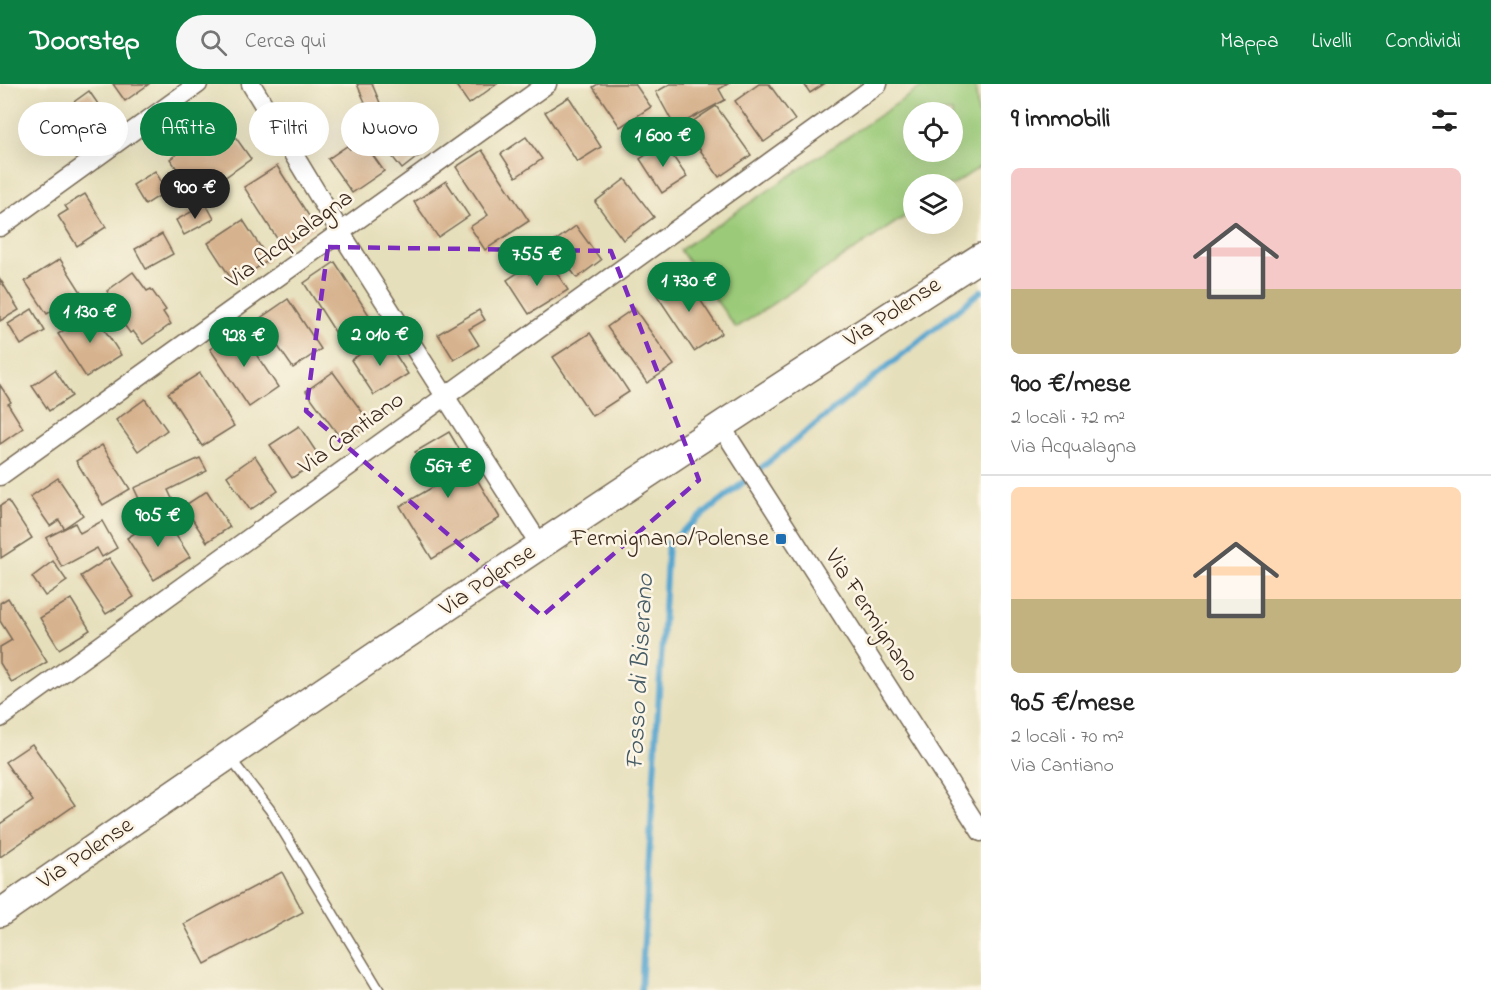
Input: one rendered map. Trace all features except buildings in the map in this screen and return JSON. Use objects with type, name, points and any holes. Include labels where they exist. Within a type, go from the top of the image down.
[{"type":"main road","name":"Via Polense","points":[[0,913],[540,546],[981,257]]},
{"type":"street","points":[[0,227],[198,84]]},
{"type":"street","points":[[250,84],[341,233],[540,546]]},
{"type":"street","name":"Via Acqualagna","points":[[0,476],[548,84]]},
{"type":"street","name":"Via Cantiano","points":[[0,718],[878,84]]},
{"type":"street","name":"Via Fermignano","points":[[721,426],[981,832]]},
{"type":"lane","points":[[229,757],[271,811],[379,990]]},
{"type":"highlighted area","points":[[328,247],[611,251],[699,480],[542,616],[306,411]]},
{"type":"green space","points":[[926,84],[975,84],[978,113],[981,117],[981,166],[963,178],[963,174],[903,174],[903,218],[736,328],[680,250]]},
{"type":"waterway","name":"Fosso di Biserano","points":[[641,990],[668,543],[981,291]]},
{"type":"place","name":"Fermignano/Polense","points":[[781,539]]}]
